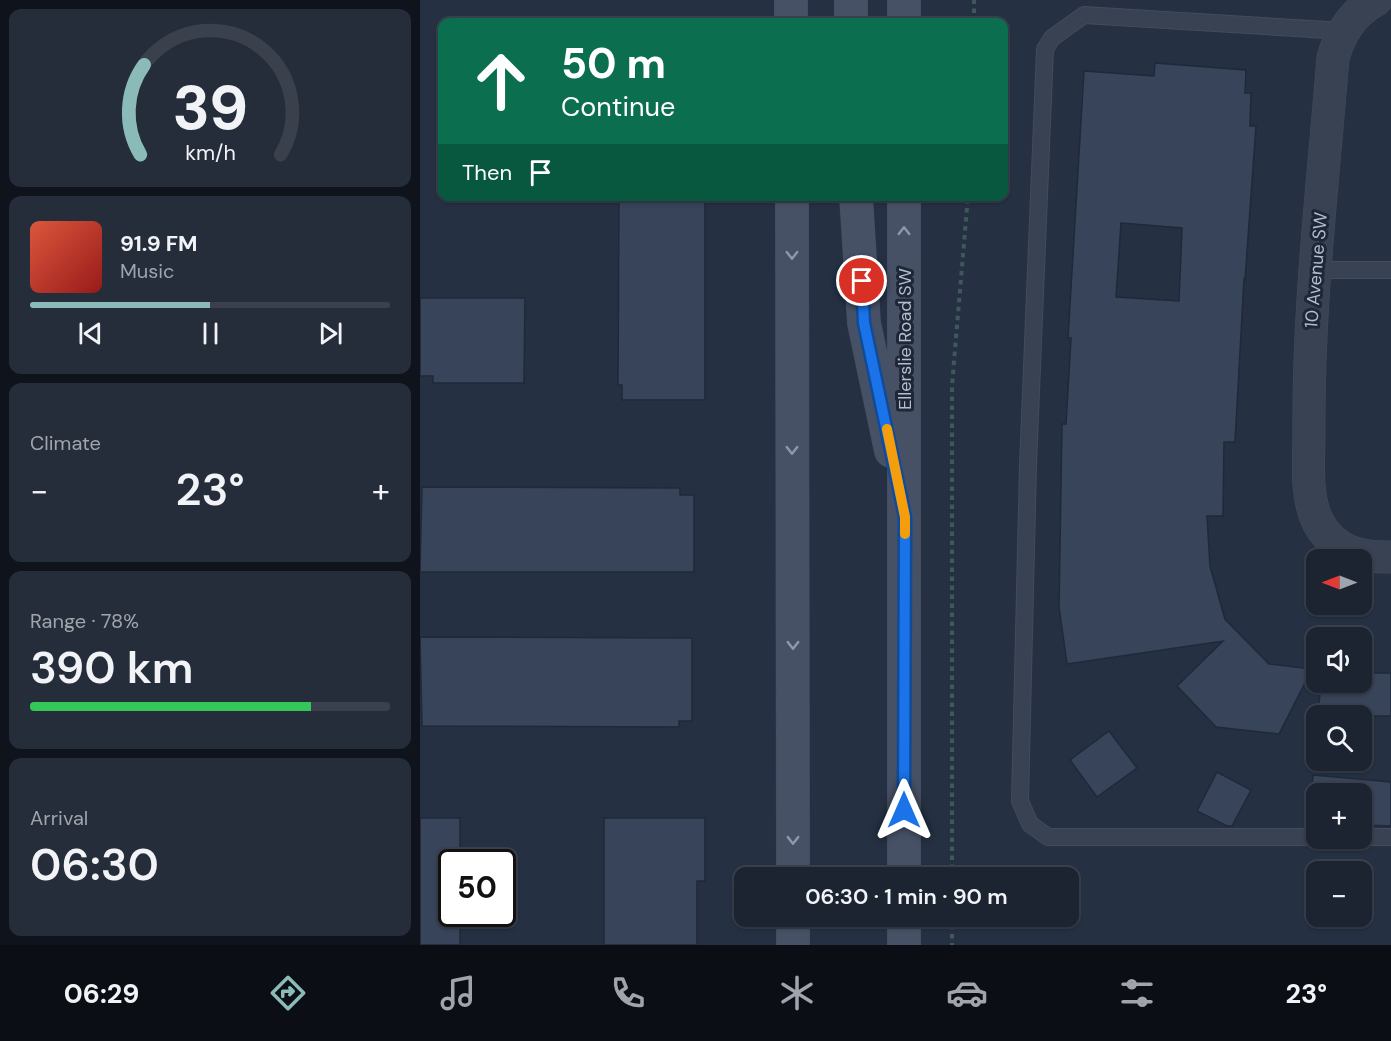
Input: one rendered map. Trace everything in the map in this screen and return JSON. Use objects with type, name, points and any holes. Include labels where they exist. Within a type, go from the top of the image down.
[{"type":"main road","points":[[791,0],[791,18]]},
{"type":"main road","points":[[851,0],[851,18]]},
{"type":"main road","points":[[904,0],[904,18]]},
{"type":"main road","points":[[792,201],[793,867]]},
{"type":"main road","points":[[856,201],[864,323],[905,517]]},
{"type":"main road","name":"Ellerslie Road SW","points":[[904,201],[904,867]]},
{"type":"main road","points":[[793,927],[793,945]]},
{"type":"main road","points":[[904,927],[904,945]]},
{"type":"street","name":"10 Avenue SW","points":[[1370,3],[1344,31],[1333,57],[1308,357],[1309,475],[1312,501],[1318,521],[1330,538],[1344,549],[1358,555],[1391,557]]},
{"type":"lane","points":[[1306,837],[1048,837],[1030,824],[1020,801],[1028,465],[1045,49],[1052,38],[1084,15],[1344,31]]},
{"type":"lane","points":[[1316,270],[1391,270]]},
{"type":"lane","points":[[1372,837],[1391,837]]},
{"type":"path","points":[[974,0],[974,18]]},
{"type":"path","points":[[952,867],[952,385],[968,201]]},
{"type":"path","points":[[952,927],[952,945]]},
{"type":"building","points":[[1155,63],[1246,70],[1245,93],[1251,93],[1250,126],[1256,126],[1244,279],[1235,442],[1224,442],[1223,516],[1207,516],[1210,566],[1225,619],[1269,664],[1306,668],[1306,681],[1279,734],[1216,727],[1177,686],[1223,641],[1067,664],[1059,607],[1062,424],[1066,424],[1071,338],[1068,338],[1084,71],[1154,76]],"holes":[[[1121,223],[1182,228],[1179,301],[1116,297]]]},
{"type":"building","points":[[619,201],[705,201],[705,400],[622,400],[622,385],[618,385]]},
{"type":"building","points":[[420,298],[525,298],[524,383],[433,383],[433,376],[420,376]]},
{"type":"building","points":[[422,487],[680,488],[680,495],[694,495],[694,572],[420,572]]},
{"type":"building","points":[[420,637],[692,638],[692,721],[679,721],[679,727],[422,726]]},
{"type":"building","points":[[1372,673],[1391,673],[1391,716],[1372,716],[1372,705],[1319,705],[1320,693],[1372,693]]},
{"type":"building","points":[[1109,731],[1137,768],[1097,797],[1070,760]]},
{"type":"building","points":[[1217,772],[1251,790],[1232,826],[1227,826],[1197,811]]},
{"type":"building","points":[[1313,775],[1391,782],[1391,826],[1372,825],[1372,783],[1312,783]]},
{"type":"building","points":[[420,818],[460,818],[460,849],[438,849],[438,927],[460,927],[460,945],[420,945]]},
{"type":"building","points":[[604,818],[705,818],[705,881],[697,881],[697,945],[604,945]]},
{"type":"slow traffic","points":[[887,429],[905,517],[905,534]]},
{"type":"route","points":[[862,281],[864,323],[905,517],[904,810]]}]
